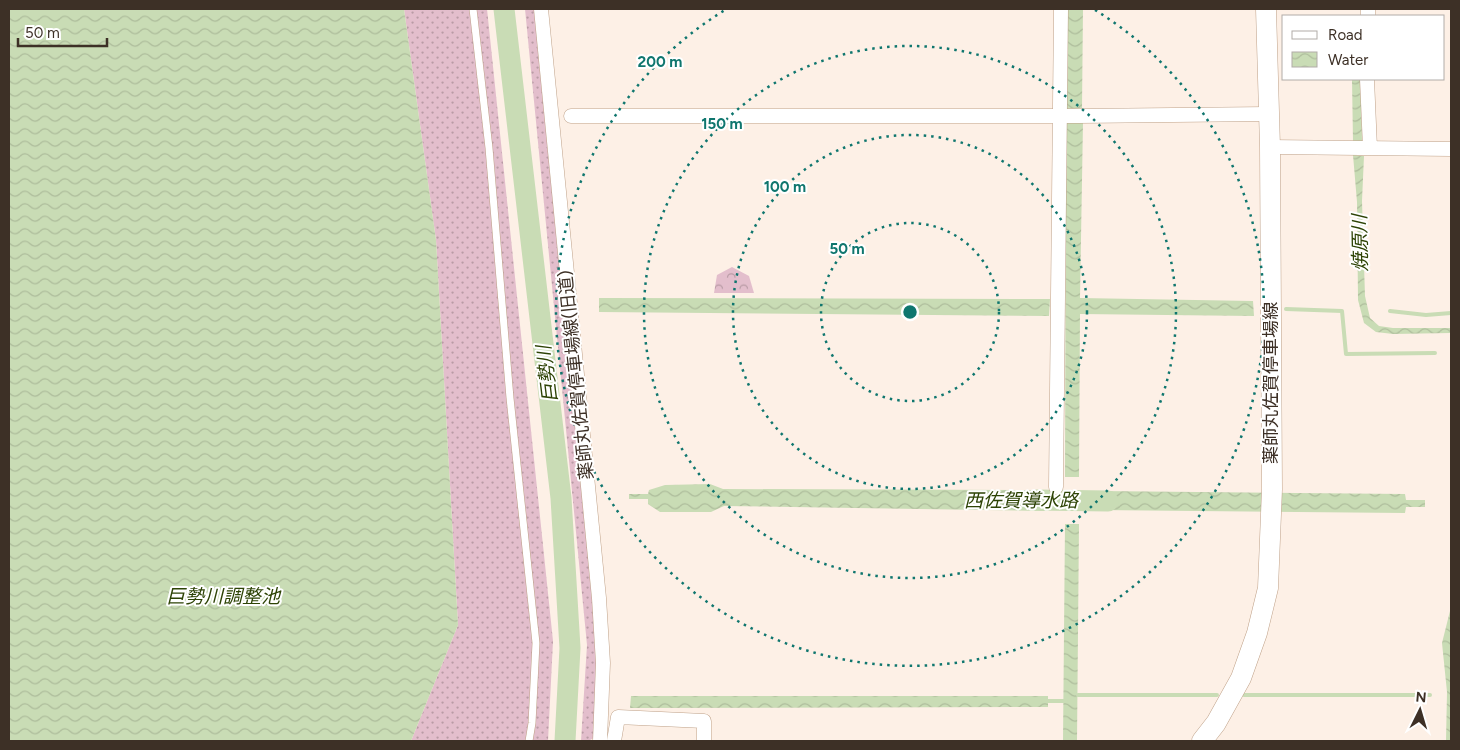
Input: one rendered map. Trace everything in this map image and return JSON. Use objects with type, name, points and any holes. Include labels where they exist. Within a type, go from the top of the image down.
[{"type":"main road","name":"薬師丸佐賀停車場線","points":[[1202,741],[1216,723],[1241,678],[1257,633],[1268,588],[1272,489],[1270,147],[1266,9]]},
{"type":"street","name":"薬師丸佐賀停車場線(旧道)","points":[[541,9],[599,598],[603,663],[600,741]]},
{"type":"street","points":[[1056,487],[1058,308],[1070,116],[1061,9]]},
{"type":"street","points":[[1367,80],[1370,148]]},
{"type":"street","points":[[571,116],[1268,114]]},
{"type":"street","points":[[1270,147],[1451,149]]},
{"type":"street","points":[[614,741],[618,717],[704,721],[704,741]]},
{"type":"lane","points":[[473,9],[489,148],[510,398],[536,643],[532,723],[529,741]]},
{"type":"green space","points":[[404,9],[487,9],[553,641],[548,741],[411,741],[458,625],[436,240]]},
{"type":"green space","points":[[525,9],[537,9],[599,666],[594,738],[588,741],[581,741],[587,645]]},
{"type":"green space","points":[[732,267],[749,276],[754,293],[714,293],[717,275]]},
{"type":"water","name":"巨勢川調整池","points":[[9,9],[404,9],[436,240],[458,625],[411,741],[9,741]]},
{"type":"water","points":[[1068,9],[1083,9],[1082,108],[1066,109]]},
{"type":"water","points":[[1352,80],[1361,80],[1362,141],[1353,142]]},
{"type":"water","points":[[1083,122],[1080,298],[1253,301],[1254,316],[1080,314],[1079,477],[1065,477],[1066,123]]},
{"type":"water","name":"焼原川","points":[[1353,155],[1364,156],[1362,201],[1365,296],[1370,318],[1379,326],[1393,328],[1450,328],[1451,333],[1393,334],[1376,332],[1364,323],[1358,300],[1357,202]]},
{"type":"water","points":[[599,298],[1050,299],[1049,316],[599,312]]},
{"type":"water","points":[[710,484],[723,489],[1046,490],[1046,497],[1066,497],[1066,504],[1046,505],[1045,511],[724,506],[711,512],[660,512],[648,504],[648,499],[629,499],[629,494],[648,494],[649,490],[665,485]]},
{"type":"water","points":[[1098,491],[1405,494],[1406,500],[1425,500],[1425,507],[1406,507],[1405,513],[1097,510],[1097,504],[1079,503],[1079,497],[1097,497]]},
{"type":"water","points":[[1065,524],[1079,524],[1077,741],[1063,741]]},
{"type":"water","points":[[1451,607],[1451,741],[1446,741],[1447,692],[1442,643]]},
{"type":"water","points":[[631,696],[1048,696],[1048,707],[630,708]]},
{"type":"waterway","name":"巨勢川","points":[[504,9],[561,498],[570,648],[565,741]]},
{"type":"waterway","points":[[1286,309],[1342,311],[1346,354],[1435,353]]},
{"type":"waterway","points":[[1390,311],[1426,315],[1451,313]]},
{"type":"waterway","name":"西佐賀導水路","points":[[1036,500],[1108,501]]},
{"type":"waterway","points":[[1078,695],[1217,695]]},
{"type":"waterway","points":[[1244,695],[1430,695]]},
{"type":"waterway","points":[[1043,701],[1066,701]]}]
